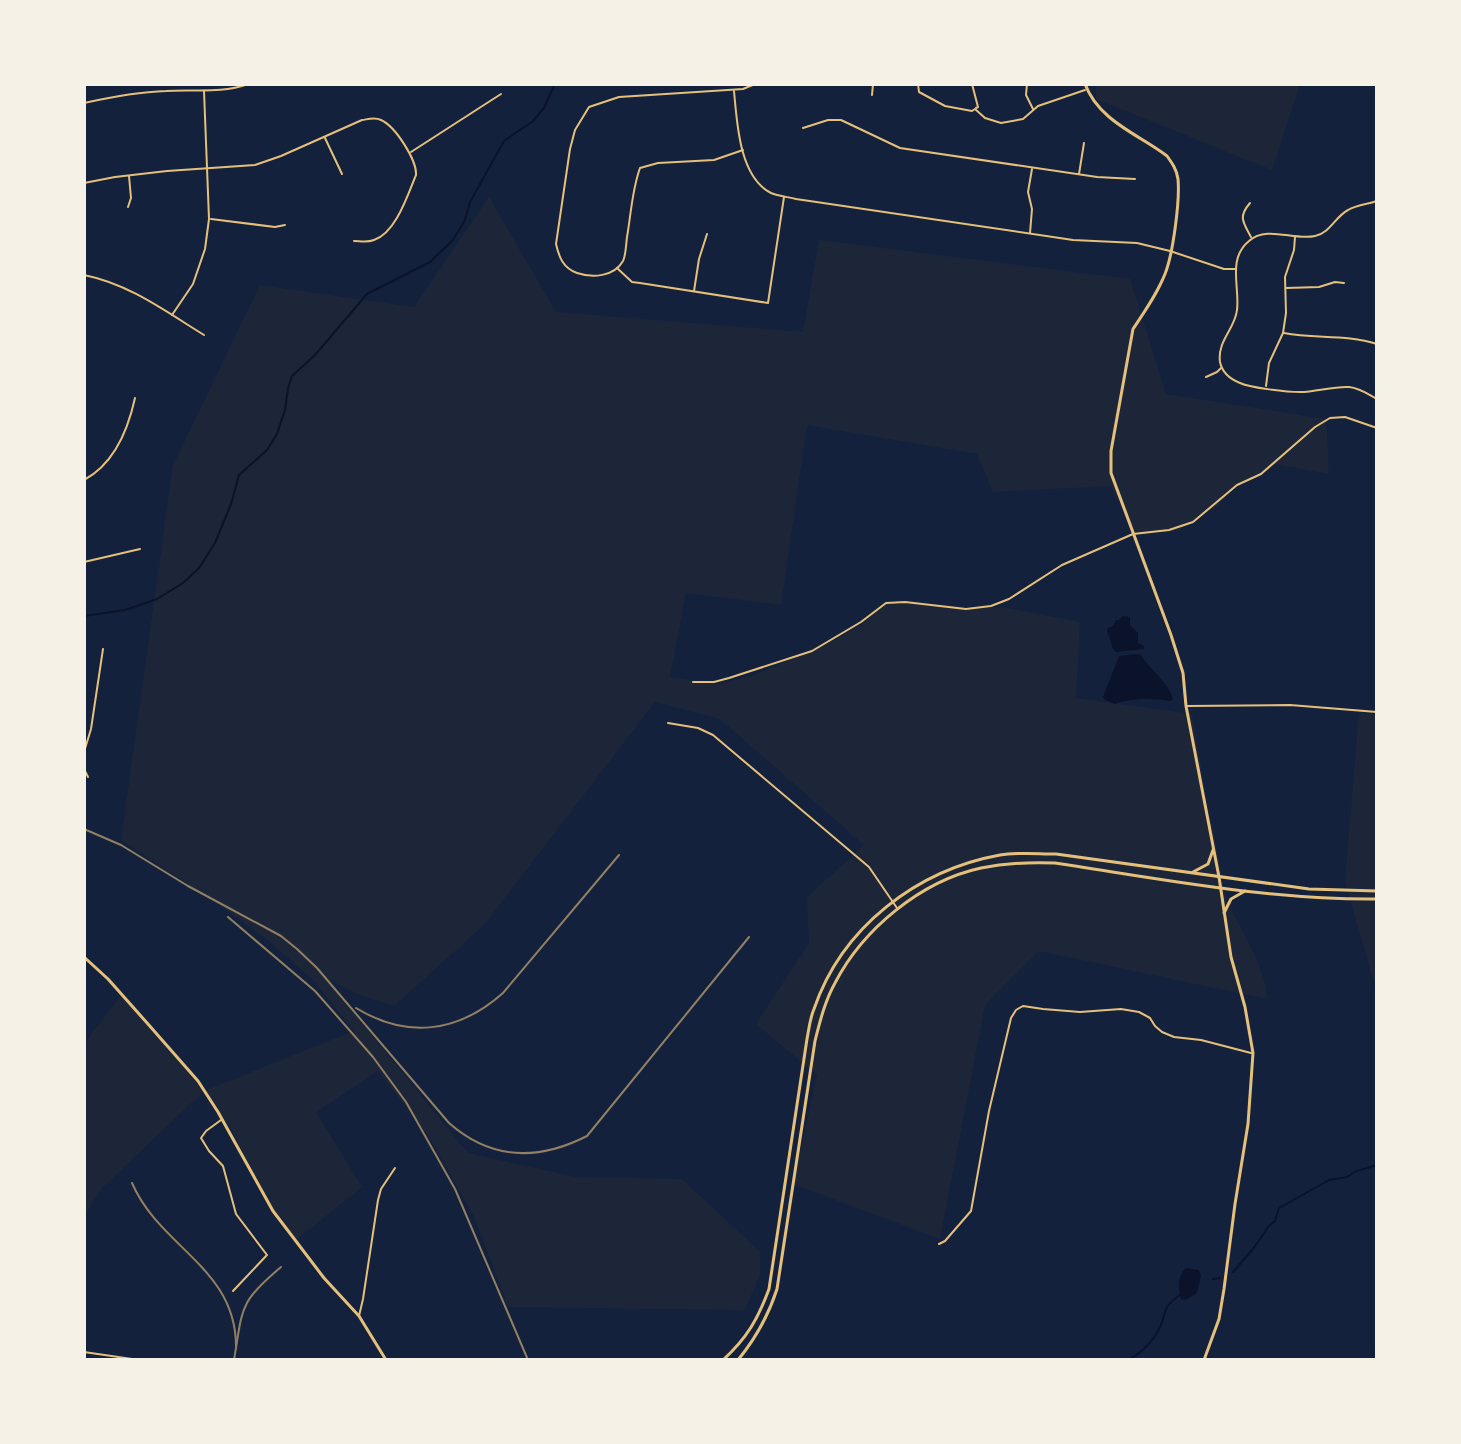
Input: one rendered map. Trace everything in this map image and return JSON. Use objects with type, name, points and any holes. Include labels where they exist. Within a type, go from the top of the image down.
[{"type":"main road","points":[[1086,87],[1098,106],[1117,124],[1159,150],[1173,164],[1178,181],[1176,219],[1165,273],[1133,329],[1111,451],[1111,473],[1180,664],[1231,957],[1245,1007],[1253,1053],[1248,1124],[1224,1289],[1219,1319],[1204,1360]]},
{"type":"main road","points":[[1191,873],[1208,864],[1213,850]]},
{"type":"main road","points":[[723,1360],[748,1335],[769,1289],[814,1009],[842,954],[862,929],[907,891],[941,872],[976,861],[1003,855],[1056,854],[1309,889],[1377,891]]},
{"type":"main road","points":[[738,1360],[758,1335],[777,1289],[815,1041],[822,1013],[849,958],[874,929],[898,909],[950,878],[978,869],[1030,862],[1328,899],[1377,899]]},
{"type":"main road","points":[[1224,913],[1231,899],[1247,890]]},
{"type":"main road","points":[[84,957],[108,979],[198,1081],[273,1211],[324,1278],[359,1316],[386,1360]]},
{"type":"main road","points":[[791,1140],[800,1141]]},
{"type":"street","points":[[84,103],[153,92],[233,90],[248,84]]},
{"type":"street","points":[[743,150],[714,160],[658,163],[640,168],[623,262],[612,272],[600,276],[576,272],[559,257],[556,244],[570,149],[575,130],[589,107],[619,97],[734,90],[755,84]]},
{"type":"street","points":[[872,95],[873,84]]},
{"type":"street","points":[[918,84],[919,92],[945,106],[972,111],[978,107],[972,84]]},
{"type":"street","points":[[1027,84],[1026,95],[1033,110]]},
{"type":"street","points":[[975,109],[985,118],[1001,123],[1023,119],[1038,106],[1086,87]]},
{"type":"street","points":[[734,90],[737,131],[751,172],[772,193],[1073,240],[1137,243],[1224,269],[1235,269]]},
{"type":"street","points":[[172,315],[193,284],[205,249],[209,219],[204,91]]},
{"type":"street","points":[[410,153],[501,94]]},
{"type":"street","points":[[84,183],[129,175],[255,165],[362,120],[374,118],[390,125],[410,153],[417,169],[398,216],[386,232],[375,240],[354,241]]},
{"type":"street","points":[[803,128],[828,120],[841,120],[900,148],[1079,175],[1135,179]]},
{"type":"street","points":[[325,136],[342,174]]},
{"type":"street","points":[[1079,175],[1084,143]]},
{"type":"street","points":[[1030,233],[1032,209],[1028,192],[1032,168]]},
{"type":"street","points":[[128,207],[131,198],[129,175]]},
{"type":"street","points":[[616,268],[632,282],[768,303],[785,196]]},
{"type":"street","points":[[1377,201],[1350,208],[1317,236],[1265,234],[1252,239],[1241,251],[1235,269],[1237,311],[1219,354],[1221,368],[1230,378],[1243,385],[1300,392],[1349,387],[1360,389],[1377,399]]},
{"type":"street","points":[[1250,203],[1243,212],[1243,221],[1252,239]]},
{"type":"street","points":[[209,219],[275,227],[285,225]]},
{"type":"street","points":[[694,291],[707,234]]},
{"type":"street","points":[[1265,388],[1269,363],[1283,333],[1285,277],[1295,236]]},
{"type":"street","points":[[84,275],[121,286],[204,335]]},
{"type":"street","points":[[1285,288],[1344,283]]},
{"type":"street","points":[[1283,333],[1301,337],[1367,340],[1377,344]]},
{"type":"street","points":[[1206,377],[1221,368]]},
{"type":"street","points":[[84,480],[93,476],[116,449],[131,421],[135,398]]},
{"type":"street","points":[[693,682],[714,682],[812,651],[886,603],[905,602],[966,609],[991,606],[1009,599],[1062,565],[1133,534],[1169,530],[1193,522],[1237,485],[1261,474],[1315,427],[1330,418],[1345,417],[1377,428]]},
{"type":"street","points":[[84,562],[140,549]]},
{"type":"street","points":[[84,752],[91,729],[103,649]]},
{"type":"street","points":[[1186,706],[1290,705],[1377,712]]},
{"type":"street","points":[[668,723],[698,728],[713,735],[869,867],[898,909]]},
{"type":"street","points":[[84,769],[88,777]]},
{"type":"street","points":[[939,1244],[971,1211],[989,1111],[1011,1018],[1016,1010],[1023,1006],[1080,1012],[1121,1009],[1139,1012],[1150,1018],[1162,1032],[1174,1037],[1201,1040],[1253,1053]]},
{"type":"street","points":[[222,1119],[201,1138],[223,1166],[236,1214],[267,1255],[233,1291]]},
{"type":"street","points":[[359,1316],[378,1200],[381,1189],[395,1168]]},
{"type":"street","points":[[84,1352],[139,1360]]},
{"type":"shaded area","points":[[1096,84],[1300,84],[1272,170],[1096,99]]},
{"type":"shaded area","points":[[489,197],[556,312],[803,332],[819,240],[1130,279],[1166,394],[1326,419],[1329,474],[1275,464],[1267,471],[1237,483],[1219,505],[1179,531],[1135,534],[1111,486],[993,492],[977,454],[807,425],[781,605],[686,593],[670,677],[719,684],[752,676],[863,624],[886,601],[965,609],[1001,607],[1080,622],[1076,698],[1192,714],[1203,788],[1226,900],[1255,955],[1267,999],[1039,951],[985,1005],[940,1239],[793,1184],[817,1075],[756,1024],[809,943],[807,897],[864,845],[720,719],[655,702],[484,925],[394,1006],[360,995],[325,978],[468,1153],[576,1177],[682,1179],[760,1252],[760,1275],[745,1310],[508,1307],[474,1216],[428,1135],[378,1071],[316,1112],[362,1187],[296,1240],[269,1209],[232,1131],[204,1091],[354,1031],[314,981],[269,941],[121,840],[173,465],[260,285],[414,307]]},
{"type":"shaded area","points":[[1123,616],[1130,617],[1130,625],[1138,633],[1138,643],[1144,649],[1116,652],[1113,649],[1107,631]]},
{"type":"shaded area","points":[[1137,654],[1163,682],[1173,700],[1142,699],[1115,704],[1105,700],[1103,697],[1119,656]]},
{"type":"shaded area","points":[[1359,713],[1377,715],[1377,993],[1345,881]]},
{"type":"shaded area","points":[[121,995],[204,1091],[100,1190],[84,1217],[84,1044]]},
{"type":"shaded area","points":[[1186,1268],[1199,1270],[1201,1276],[1197,1293],[1186,1300],[1181,1299],[1179,1286]]},
{"type":"waterway","points":[[84,616],[125,610],[157,599],[183,583],[199,568],[215,543],[239,475],[267,450],[277,434],[292,376],[315,355],[367,294],[430,262],[453,240],[504,141],[533,121],[544,108],[555,84]]},
{"type":"waterway","points":[[1233,1272],[1275,1221],[1279,1208],[1329,1180],[1347,1177],[1377,1165]]},
{"type":"waterway","points":[[1213,1279],[1220,1278]]},
{"type":"waterway","points":[[1128,1360],[1151,1342],[1167,1307],[1180,1295]]},
{"type":"railway","points":[[84,829],[121,845],[188,886],[281,936],[317,968],[449,1123],[481,1144],[515,1153],[551,1150],[587,1136],[749,937]]},
{"type":"railway","points":[[356,1008],[375,1018],[413,1027],[432,1027],[468,1017],[503,993],[619,855]]},
{"type":"railway","points":[[228,917],[315,991],[373,1057],[406,1102],[455,1189],[528,1360]]},
{"type":"railway","points":[[132,1183],[160,1225],[211,1278],[224,1298],[233,1321],[236,1348]]},
{"type":"railway","points":[[234,1360],[245,1308],[257,1289],[281,1267]]}]
